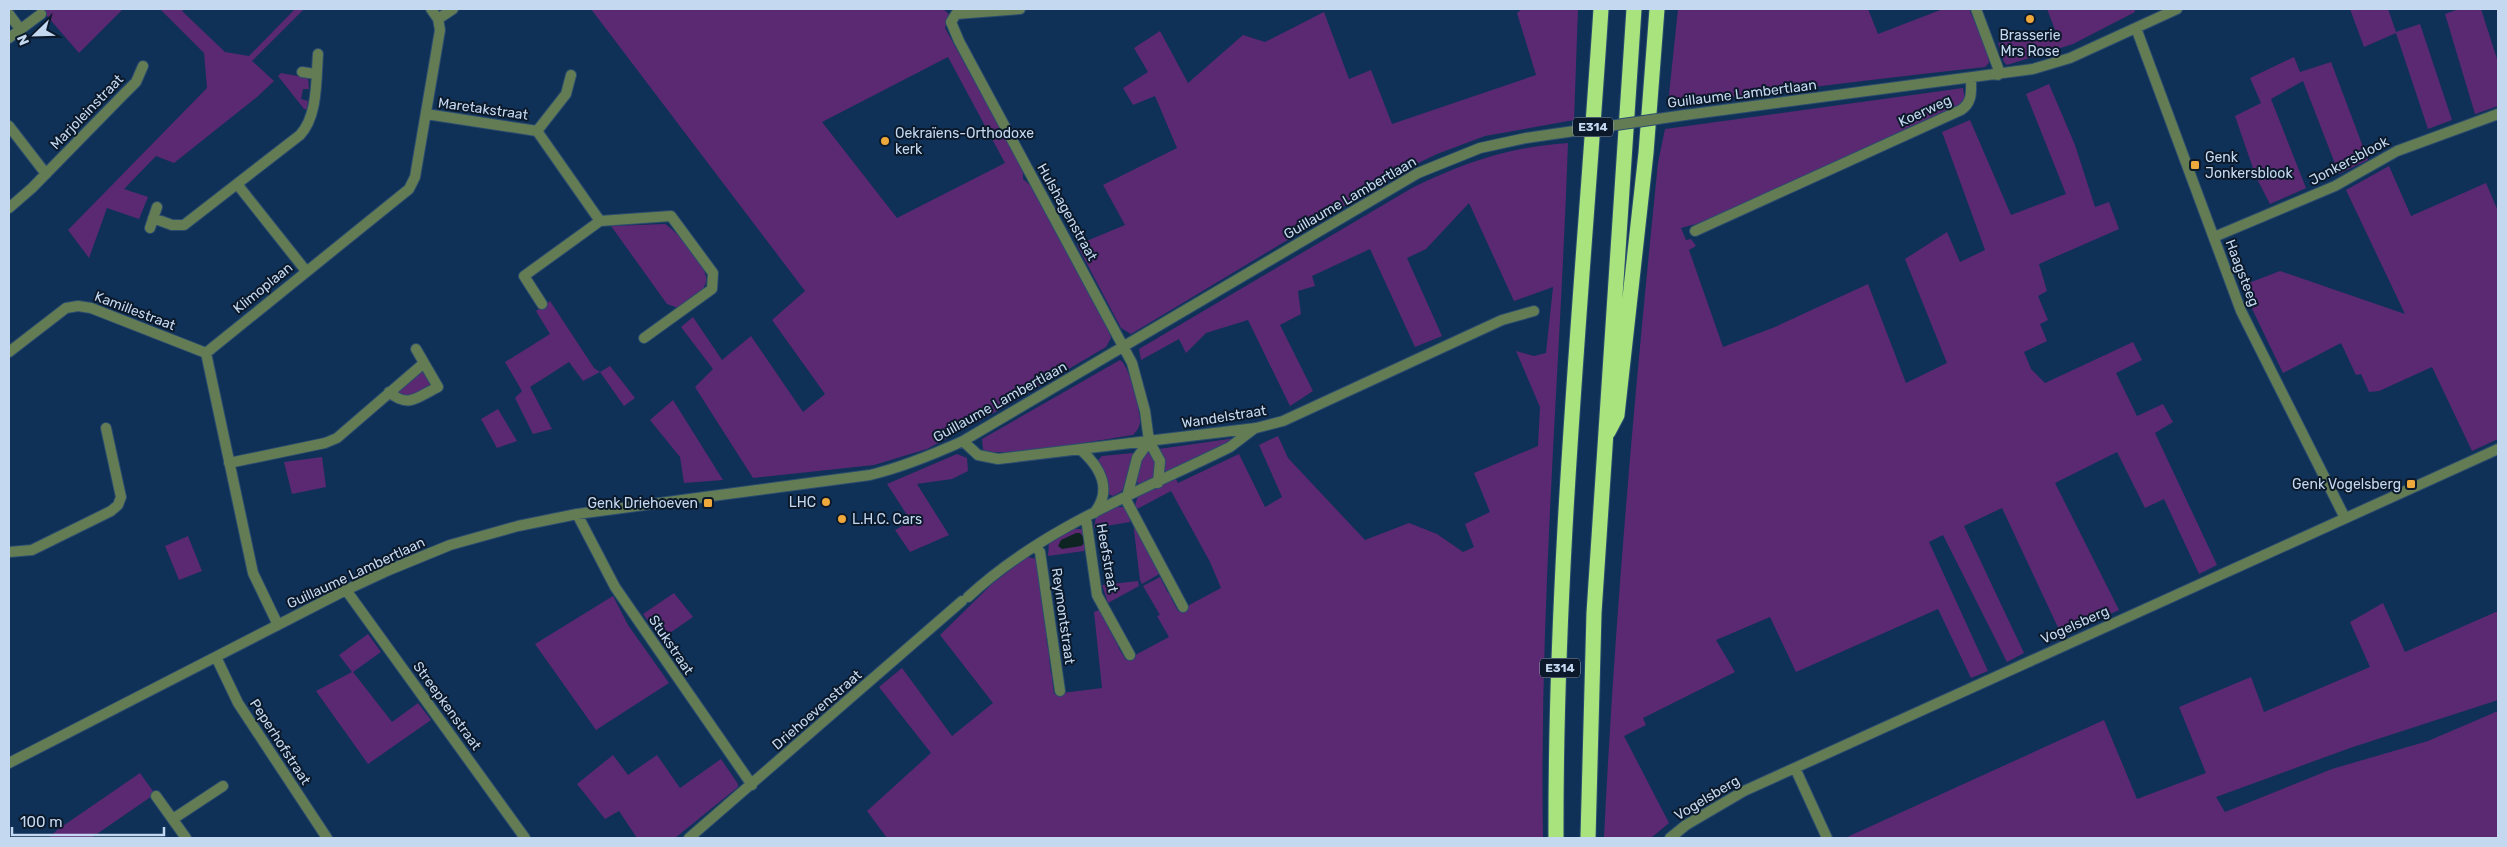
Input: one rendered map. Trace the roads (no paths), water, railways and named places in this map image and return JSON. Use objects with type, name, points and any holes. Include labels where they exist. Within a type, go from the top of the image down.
[{"type":"highway","name":"E314","points":[[1556,838],[1559,680],[1568,499],[1601,9]]},
{"type":"highway","name":"E314","points":[[1588,838],[1591,678],[1634,9]]},
{"type":"highway","points":[[1605,438],[1617,414],[1646,153],[1656,9]]},
{"type":"street","points":[[432,9],[438,19],[453,9]]},
{"type":"street","name":"Hulshagenstraat","points":[[1020,9],[953,11],[951,22],[959,41],[1125,347]]},
{"type":"street","points":[[1976,9],[1992,48],[1998,75]]},
{"type":"street","points":[[1972,78],[2033,68],[2070,58],[2177,9]]},
{"type":"street","points":[[9,14],[20,29]]},
{"type":"street","points":[[9,38],[42,14]]},
{"type":"street","name":"Klimoplaan","points":[[206,353],[410,189],[415,177],[440,30],[438,19]]},
{"type":"street","name":"Haagsteeg","points":[[2136,28],[2241,311],[2345,518]]},
{"type":"street","points":[[154,218],[172,226],[184,225],[307,126],[318,54]]},
{"type":"street","name":"Marjoleinstraat","points":[[9,208],[46,174],[136,82],[143,66]]},
{"type":"street","points":[[302,72],[316,74]]},
{"type":"street","name":"Maretakstraat","points":[[536,131],[566,94],[571,75]]},
{"type":"street","name":"Guillaume Lambertlaan","points":[[9,763],[346,590],[397,566],[467,540],[518,526],[577,514],[870,475],[897,469],[963,441],[1418,173],[1480,148],[1526,138],[1972,78]]},
{"type":"street","name":"Koerweg","points":[[1695,231],[1961,110],[1968,105],[1971,97],[1972,78]]},
{"type":"street","name":"Maretakstraat","points":[[426,114],[536,131],[600,221]]},
{"type":"street","name":"Jonkersblook","points":[[2214,238],[2335,186],[2397,151],[2498,114]]},
{"type":"street","points":[[9,126],[46,174]]},
{"type":"street","points":[[237,184],[306,271]]},
{"type":"street","points":[[150,228],[157,207]]},
{"type":"street","points":[[542,304],[524,276],[600,221],[670,216],[713,273],[712,289],[644,338]]},
{"type":"street","name":"Kamillestraat","points":[[9,352],[66,308],[78,306],[91,308],[206,353]]},
{"type":"street","name":"Wandelstraat","points":[[963,441],[978,455],[986,458],[1080,450],[1256,428],[1283,421],[1502,320],[1534,311]]},
{"type":"street","points":[[1125,347],[1132,363],[1145,411],[1149,441],[1160,461],[1158,483]]},
{"type":"street","points":[[389,392],[400,401],[407,402],[438,387],[416,349]]},
{"type":"street","points":[[206,353],[253,573],[278,625]]},
{"type":"street","points":[[229,463],[326,443],[338,438],[424,363]]},
{"type":"street","points":[[9,552],[32,550],[111,511],[118,505],[121,497],[106,428]]},
{"type":"street","name":"Driehoevenstraat","points":[[689,838],[992,575],[1035,546],[1126,497],[1230,447],[1256,428]]},
{"type":"street","points":[[1149,441],[1137,458],[1126,497],[1183,607]]},
{"type":"street","name":"Vogelsberg","points":[[1670,838],[1717,806],[1795,768],[2498,449]]},
{"type":"street","points":[[1080,450],[1096,466],[1103,483],[1103,499],[1090,516]]},
{"type":"street","name":"Stukstraat","points":[[577,514],[615,587],[752,785]]},
{"type":"street","name":"Heefstraat","points":[[1090,516],[1097,595],[1130,655]]},
{"type":"street","name":"Reymontstraat","points":[[1035,546],[1040,552],[1060,691]]},
{"type":"street","name":"Streepkenstraat","points":[[346,590],[525,838]]},
{"type":"street","name":"Peperhofstraat","points":[[216,657],[238,702],[327,838]]},
{"type":"street","points":[[1795,768],[1827,838]]},
{"type":"street","points":[[173,819],[223,786]]},
{"type":"street","points":[[156,796],[186,838]]},
{"type":"place","name":"Brasserie Mrs Rose","points":[[2030,19]]},
{"type":"place","name":"Oekraïens-Orthodoxe kerk","points":[[885,141]]},
{"type":"place","name":"Genk Jonkersblook","points":[[2195,165]]},
{"type":"place","name":"Genk Vogelsberg","points":[[2411,484]]},
{"type":"place","name":"LHC","points":[[826,502]]},
{"type":"place","name":"Genk Driehoeven","points":[[708,503]]},
{"type":"place","name":"L.H.C. Cars","points":[[842,519]]}]
